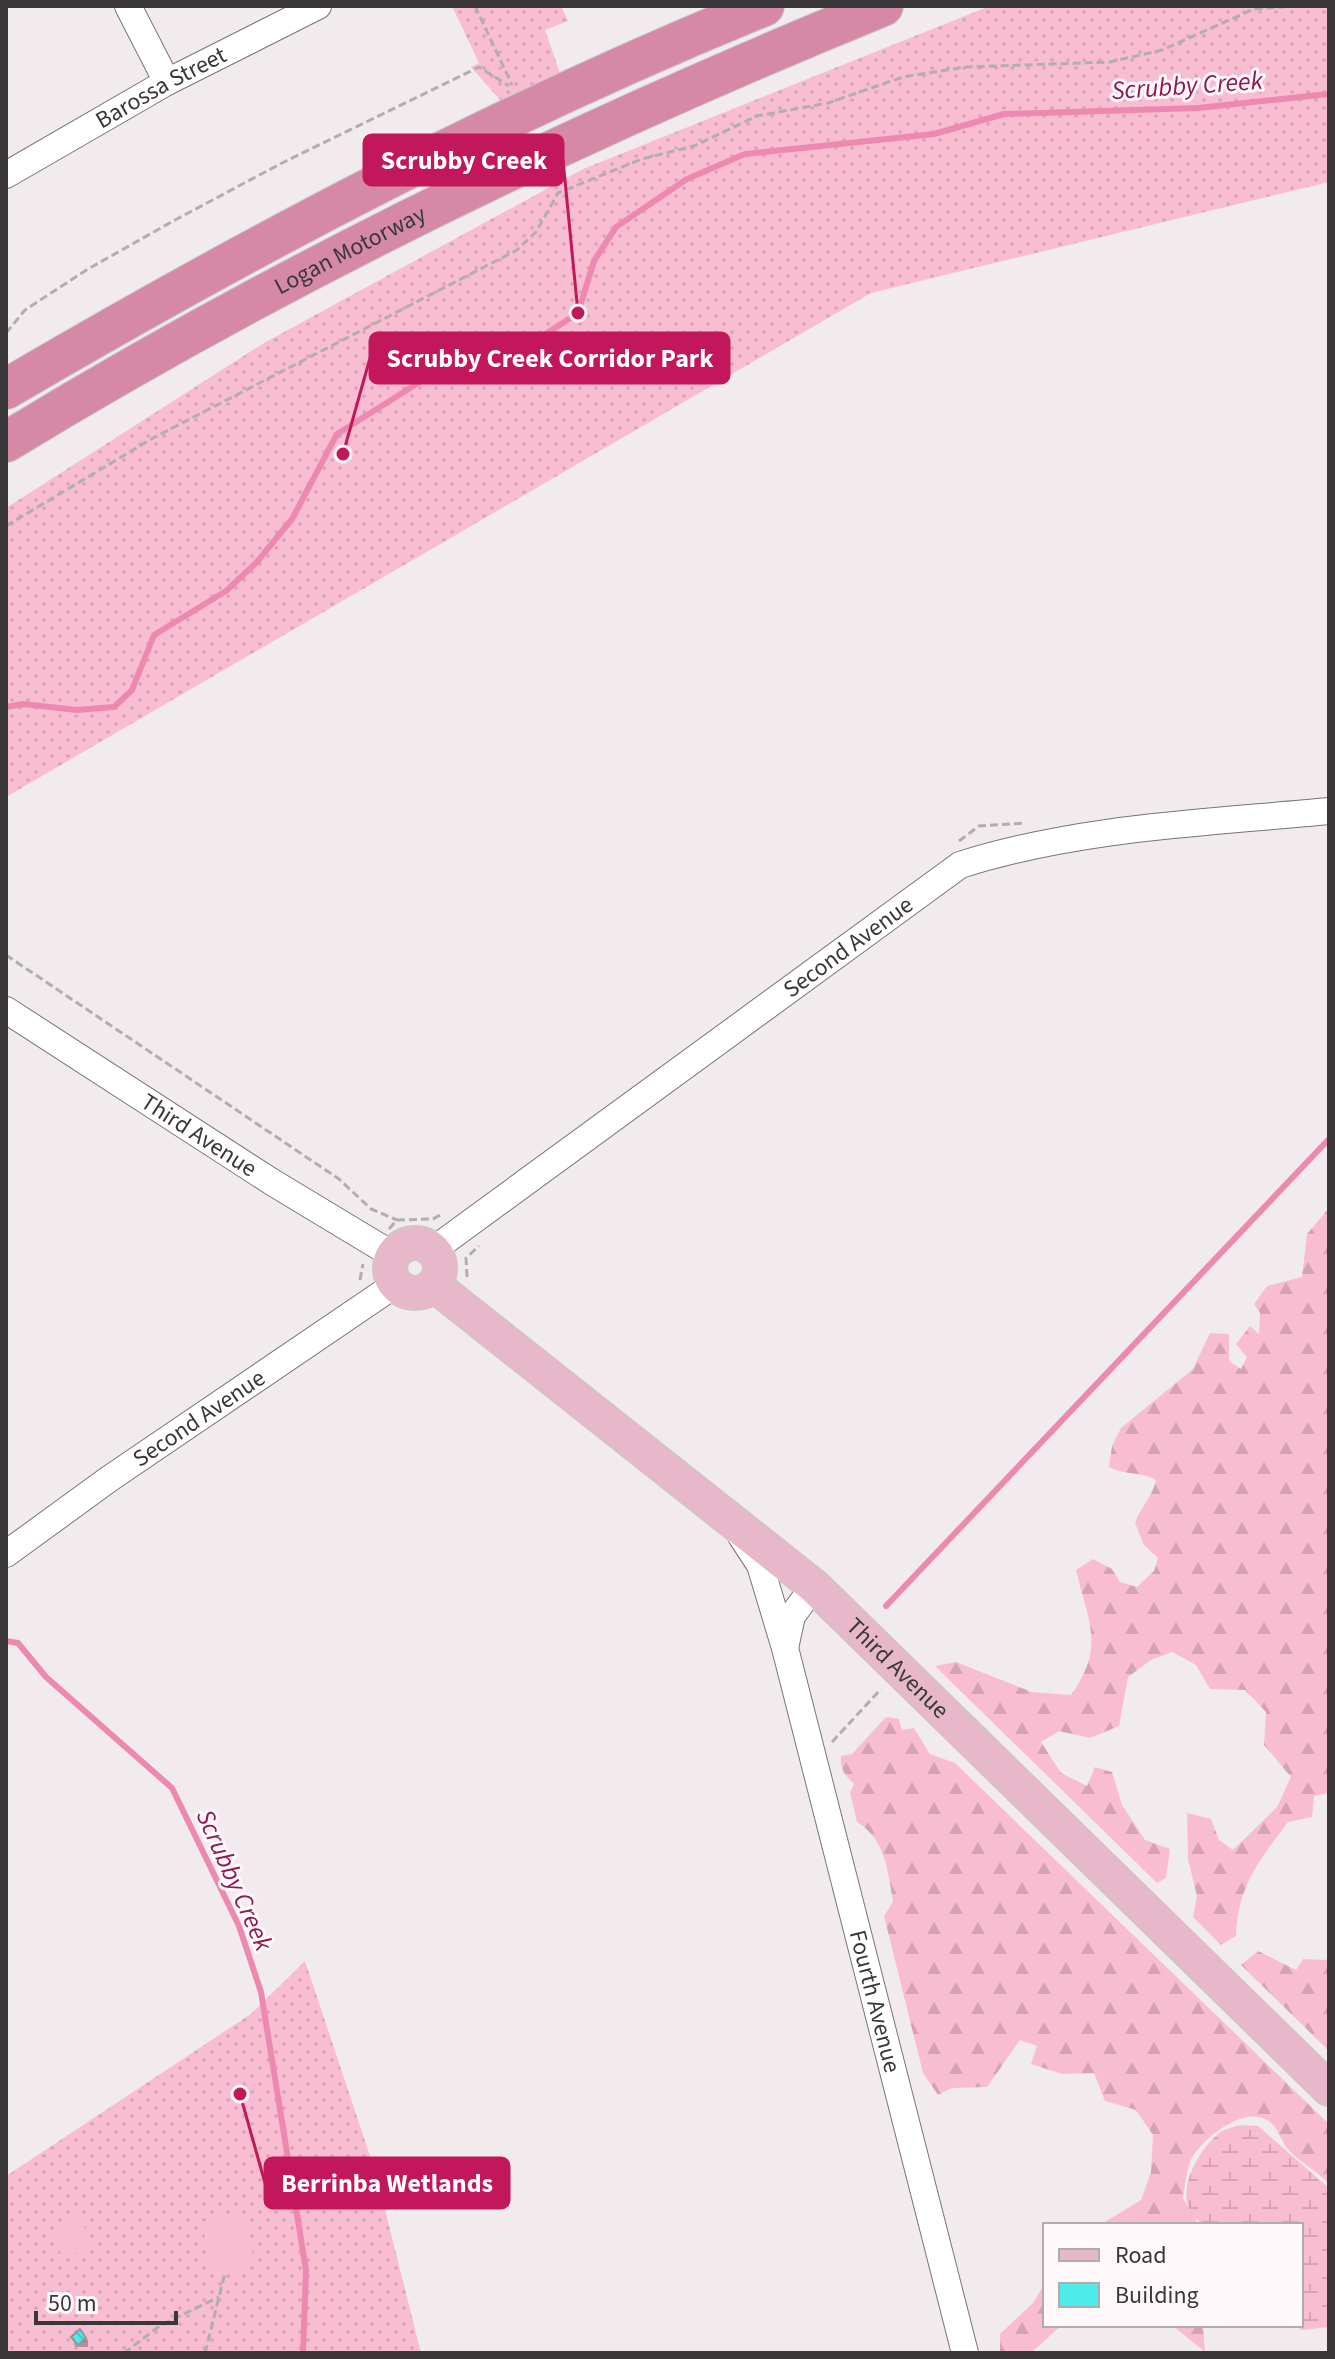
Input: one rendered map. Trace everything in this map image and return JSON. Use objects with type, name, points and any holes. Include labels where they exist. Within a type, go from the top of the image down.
[{"type":"highway","name":"Logan Motorway","points":[[6,389],[215,268],[358,193],[470,137],[764,6]]},
{"type":"highway","name":"Logan Motorway","points":[[6,442],[194,332],[399,222],[680,91],[883,6]]},
{"type":"main road","points":[[394,1270],[410,1243],[433,1250],[440,1261],[440,1273],[434,1285]]},
{"type":"main road","name":"Third Avenue","points":[[394,1270],[413,1293],[434,1285],[814,1586],[1329,2089]]},
{"type":"street","points":[[128,6],[167,82]]},
{"type":"street","name":"Barossa Street","points":[[6,175],[167,82],[318,6]]},
{"type":"street","name":"Second Avenue","points":[[433,1250],[960,865],[1023,845],[1094,834],[1329,811]]},
{"type":"street","name":"Third Avenue","points":[[6,1010],[272,1182],[394,1270]]},
{"type":"street","name":"Second Avenue","points":[[6,1554],[394,1270]]},
{"type":"street","name":"Fourth Avenue","points":[[735,1526],[760,1565],[785,1648],[965,2353]]},
{"type":"street","points":[[785,1648],[792,1616],[814,1586]]},
{"type":"path","points":[[475,6],[515,92]]},
{"type":"path","points":[[6,526],[153,438],[517,250],[536,232],[558,193],[642,159],[694,146],[757,116],[828,103],[903,77],[966,67],[1110,62],[1162,50],[1254,9],[1295,6]]},
{"type":"path","points":[[6,333],[25,310],[88,269],[282,163],[479,67],[502,84],[513,86]]},
{"type":"path","points":[[556,185],[558,193]]},
{"type":"path","points":[[6,955],[339,1179],[371,1209],[397,1220]]},
{"type":"path","points":[[205,2353],[225,2273]]},
{"type":"path","points":[[124,2353],[161,2325],[219,2297]]},
{"type":"green space","points":[[452,6],[561,6],[568,21],[545,30],[560,73],[501,101],[471,67],[479,63]]},
{"type":"green space","points":[[990,6],[1329,6],[1329,182],[871,293],[6,797],[6,508],[264,343],[583,169]]},
{"type":"green space","points":[[1329,1208],[1329,1793],[1314,1796],[1312,1817],[1288,1822],[1268,1849],[1246,1888],[1236,1936],[1221,1945],[1193,1917],[1197,1896],[1188,1859],[1187,1813],[1211,1819],[1219,1840],[1233,1850],[1277,1807],[1291,1777],[1264,1745],[1266,1712],[1245,1690],[1210,1689],[1196,1665],[1172,1652],[1151,1660],[1128,1677],[1119,1726],[1090,1738],[1059,1731],[1041,1742],[1061,1773],[1087,1786],[1095,1767],[1112,1772],[1122,1805],[1145,1840],[1170,1849],[1166,1878],[1157,1883],[935,1666],[956,1662],[1032,1692],[1071,1695],[1082,1678],[1091,1648],[1089,1619],[1076,1570],[1093,1559],[1112,1569],[1120,1582],[1137,1587],[1154,1571],[1158,1558],[1144,1545],[1135,1523],[1156,1480],[1109,1467],[1112,1446],[1121,1428],[1193,1369],[1210,1333],[1229,1334],[1229,1361],[1241,1369],[1247,1357],[1236,1344],[1250,1326],[1259,1334],[1260,1313],[1254,1304],[1267,1286],[1302,1277],[1307,1234]]},
{"type":"green space","points":[[886,1717],[899,1719],[902,1730],[914,1728],[930,1754],[955,1763],[1329,2124],[1329,2184],[1291,2153],[1270,2122],[1250,2117],[1219,2130],[1201,2146],[1190,2162],[1183,2198],[1198,2223],[1103,2223],[1141,2200],[1151,2172],[1153,2135],[1136,2110],[1105,2101],[1094,2073],[1062,2074],[1031,2064],[1037,2046],[1020,2040],[987,2087],[952,2088],[938,2095],[923,2073],[884,1916],[893,1902],[884,1857],[874,1837],[857,1822],[850,1793],[854,1784],[841,1765],[841,1756],[852,1754]]},
{"type":"green space","points":[[1258,1951],[1296,1970],[1303,1959],[1329,1960],[1329,2051],[1241,1965]]},
{"type":"green space","points":[[305,1961],[376,2174],[421,2353],[6,2353],[6,2176],[251,2014]]},
{"type":"green space","points":[[1258,2126],[1329,2188],[1329,2327],[1302,2330],[1297,2327],[1303,2327],[1303,2223],[1203,2223],[1188,2205],[1186,2193],[1194,2166],[1209,2143],[1229,2128]]},
{"type":"green space","points":[[241,2211],[256,2265],[215,2276],[201,2222]]},
{"type":"green space","points":[[76,2216],[94,2241],[66,2260],[48,2235]]},
{"type":"green space","points":[[1043,2286],[1043,2327],[1060,2327],[1031,2353],[1000,2353],[1000,2334],[1033,2303]]},
{"type":"green space","points":[[1174,2327],[1203,2327],[1205,2352]]},
{"type":"building","points":[[80,2329],[86,2338],[78,2345],[71,2337]]},
{"type":"waterway","name":"Scrubby Creek","points":[[6,707],[23,704],[77,710],[114,707],[132,690],[154,635],[226,591],[256,563],[292,519],[337,434],[477,346],[524,348],[578,313],[594,261],[616,227],[687,179],[745,154],[934,134],[1004,114],[1198,108],[1329,94]]},
{"type":"waterway","points":[[886,1606],[1329,1139]]},
{"type":"waterway","name":"Scrubby Creek","points":[[6,1641],[18,1643],[46,1677],[172,1788],[239,1926],[261,1992],[306,2270],[303,2353]]},
{"type":"place","name":"Scrubby Creek","points":[[578,313]]},
{"type":"place","name":"Scrubby Creek Corridor Park","points":[[343,454]]},
{"type":"place","name":"Berrinba Wetlands","points":[[240,2094]]}]
